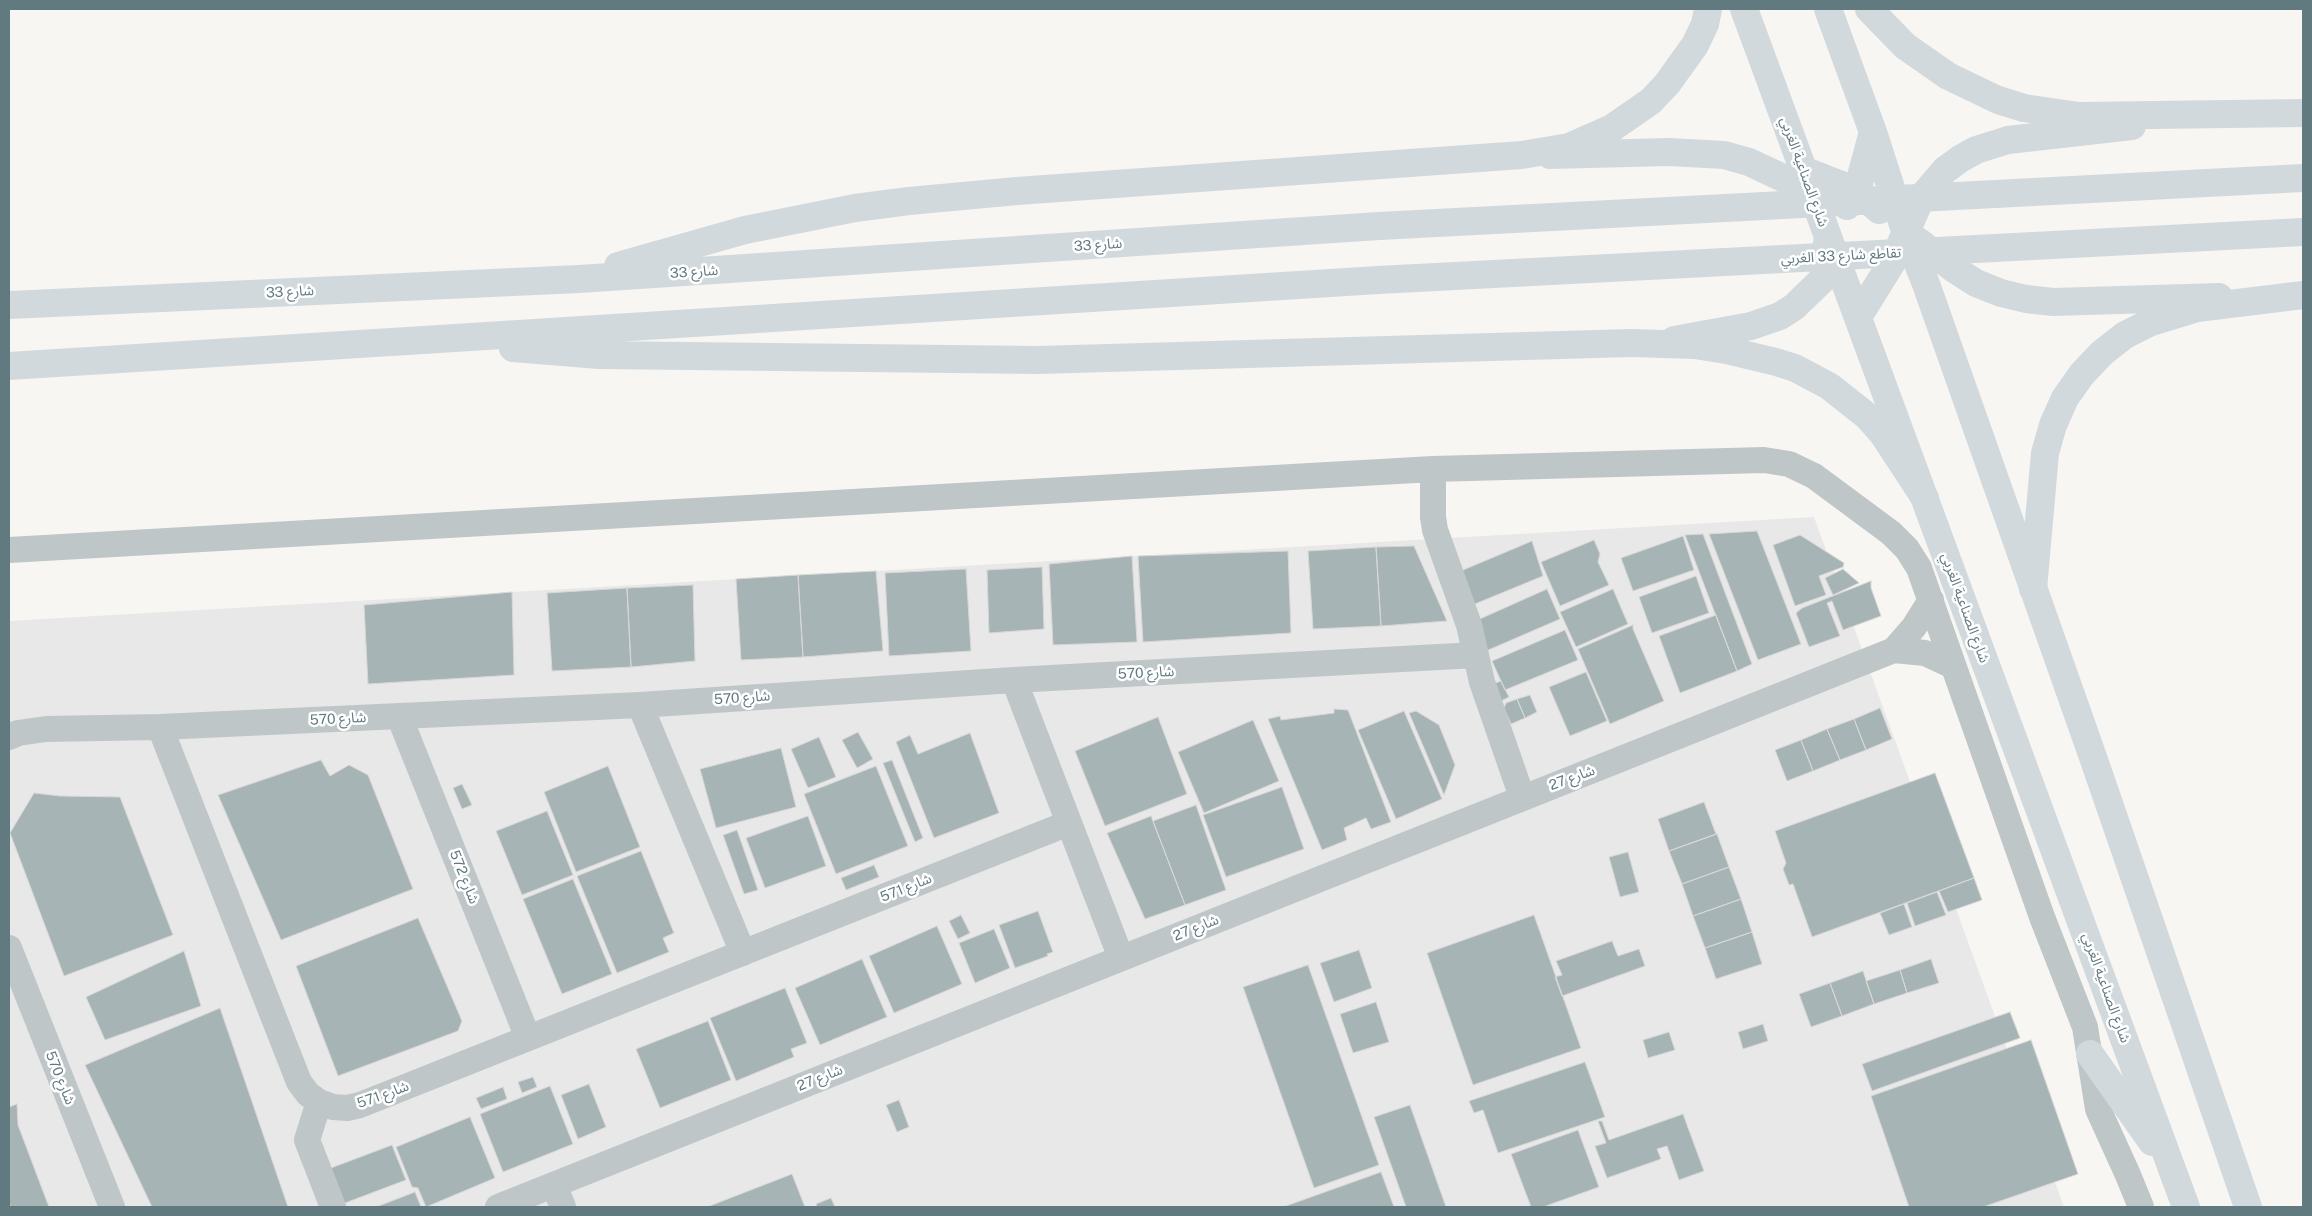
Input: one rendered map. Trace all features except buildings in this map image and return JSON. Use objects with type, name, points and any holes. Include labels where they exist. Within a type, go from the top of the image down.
[{"type":"main road","points":[[1522,155],[1569,147],[1591,139],[1638,111],[1667,84],[1682,65],[1705,24],[1708,9]]},
{"type":"main road","name":"شارع الصناعية الغربي","points":[[1744,9],[2186,1207]]},
{"type":"main road","points":[[1828,9],[1873,132],[1905,231],[1926,284],[2248,1207]]},
{"type":"main road","points":[[1869,9],[1905,46],[1948,76],[1989,96],[2024,108],[2079,116],[2303,112]]},
{"type":"main road","points":[[1858,317],[1894,259],[1921,198],[1938,176],[1960,159],[1992,144],[2024,137],[2255,114]]},
{"type":"main road","points":[[1827,234],[1857,192],[1873,132]]},
{"type":"main road","points":[[9,366],[457,339],[528,350],[599,355],[994,360],[1663,342],[1751,326],[1780,316],[1794,307],[1823,278],[1827,258],[1827,234],[1812,204],[1798,185],[1749,162],[1724,155],[1669,152],[1522,155],[1008,191],[909,200],[855,208],[745,230],[680,247],[579,279]]},
{"type":"main road","points":[[1804,170],[1857,192],[1954,269],[1976,283],[2001,293],[2026,299],[2052,302],[2303,296]]},
{"type":"main road","name":"شارع 33","points":[[9,305],[579,279],[1379,226],[2303,178]]},
{"type":"main road","name":"تقاطع شارع 33 الغربي","points":[[457,339],[1378,280],[2303,232]]},
{"type":"main road","points":[[1827,234],[1894,259],[1926,284]]},
{"type":"main road","points":[[2033,589],[2045,453],[2053,425],[2065,398],[2082,374],[2102,353],[2118,341],[2151,322],[2197,308],[2303,296]]},
{"type":"main road","points":[[1663,342],[1726,350],[1776,362],[1812,376],[1829,386],[1861,410],[1883,434],[1925,498]]},
{"type":"main road","points":[[2090,1054],[2175,1174]]},
{"type":"street","points":[[9,550],[1433,469],[1764,460],[1788,464],[1814,476],[1900,540],[1914,558],[1931,600],[2042,917],[2085,1027],[2098,1109],[2141,1207]]},
{"type":"street","points":[[1433,469],[1433,517],[1435,530],[1469,625],[1482,682],[1522,797]]},
{"type":"street","name":"شارع 27","points":[[498,1207],[558,1196],[1121,958],[1894,650],[1914,627],[1931,600]]},
{"type":"street","name":"شارع 27","points":[[1894,650],[1925,654],[1953,666]]},
{"type":"street","name":"شارع 570","points":[[9,737],[18,733],[46,729],[160,727],[640,705],[1014,680],[1476,655]]},
{"type":"street","points":[[1014,680],[1121,958]]},
{"type":"street","points":[[640,705],[742,953]]},
{"type":"street","name":"شارع 572","points":[[399,716],[528,1038]]},
{"type":"street","points":[[160,727],[300,1082],[308,1094],[319,1102],[308,1140],[333,1207]]},
{"type":"street","name":"شارع 571","points":[[319,1102],[333,1107],[347,1108],[360,1105],[1069,824]]},
{"type":"street","name":"شارع 570","points":[[9,948],[112,1207]]},
{"type":"shaded area","points":[[1814,517],[2064,1207],[9,1207],[9,621]]}]
